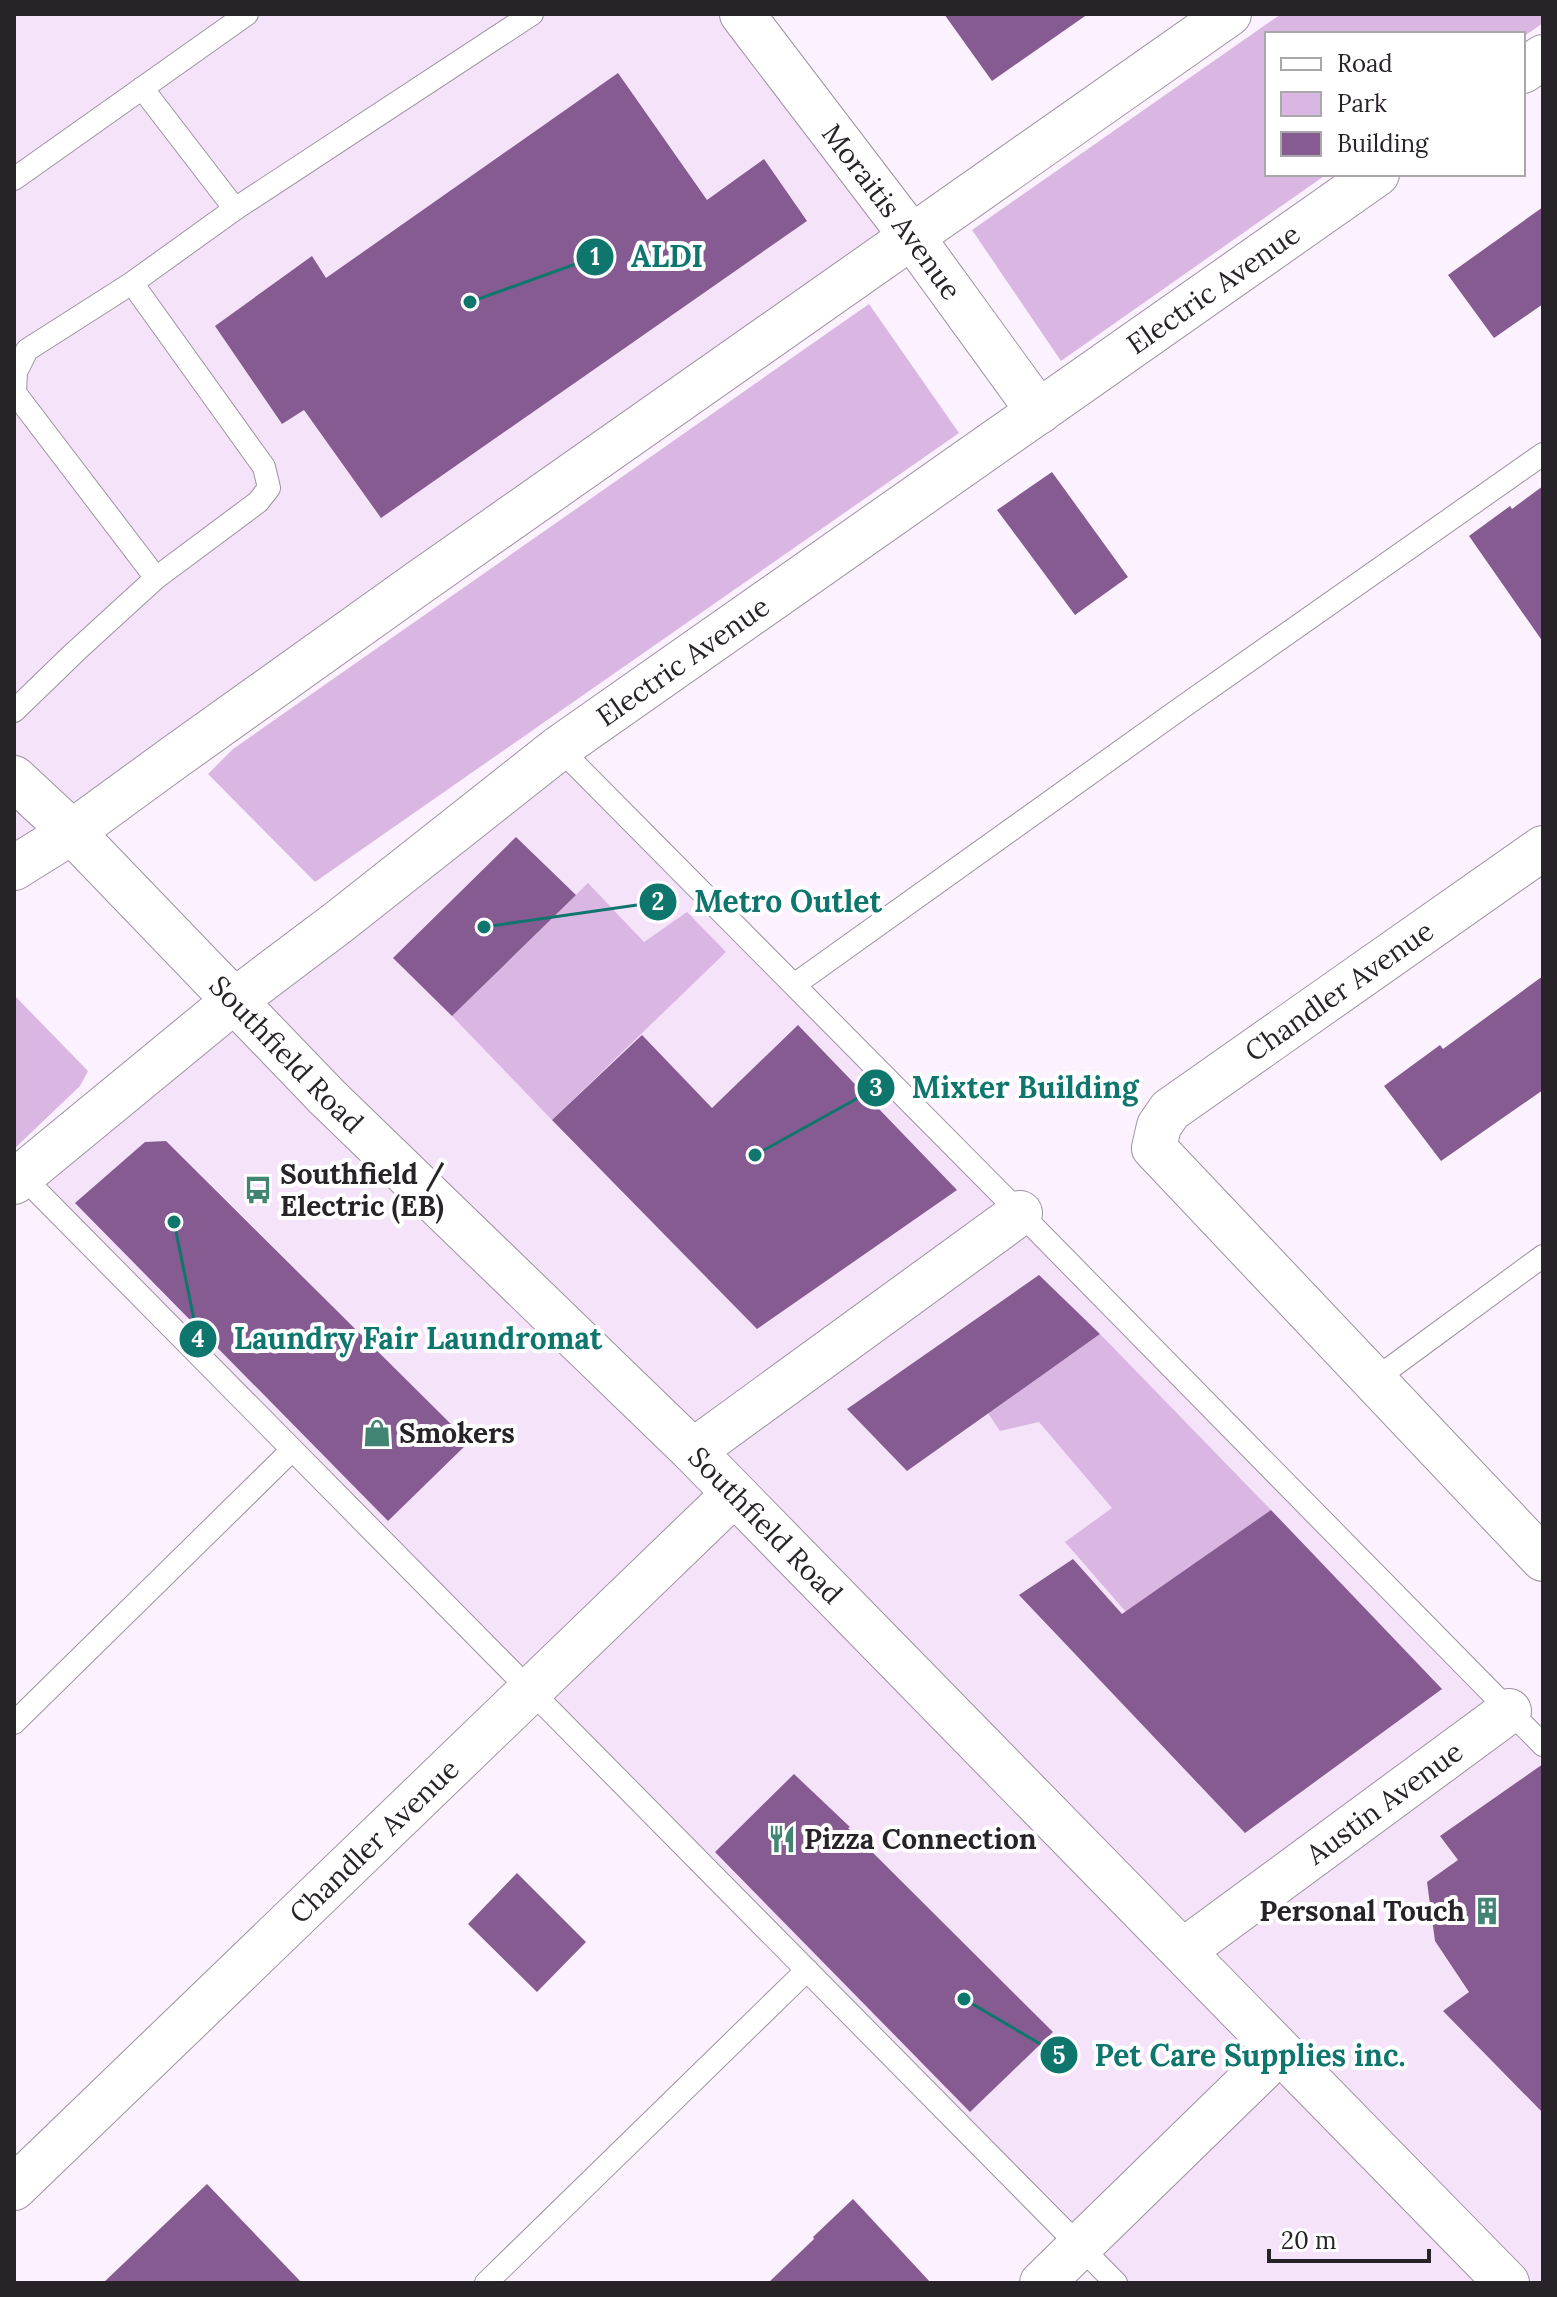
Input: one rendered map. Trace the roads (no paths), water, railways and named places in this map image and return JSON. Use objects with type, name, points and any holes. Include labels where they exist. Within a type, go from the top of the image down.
[{"type":"street","name":"Moraitis Avenue","points":[[742,14],[912,237],[1039,412]]},
{"type":"street","points":[[14,868],[72,832],[365,621],[1229,14]]},
{"type":"street","points":[[1525,70],[1543,57]]},
{"type":"street","name":"Electric Avenue","points":[[17,1178],[234,1001],[559,748],[1374,176]]},
{"type":"street","name":"Southfield Road","points":[[14,778],[72,832],[327,1097],[693,1451],[1507,2283]]},
{"type":"street","name":"Chandler Avenue","points":[[1374,1380],[1154,1148],[1159,1126],[1170,1110],[1543,848]]},
{"type":"street","points":[[693,1451],[1020,1213]]},
{"type":"street","points":[[1374,1380],[1543,1559]]},
{"type":"street","name":"Chandler Avenue","points":[[14,2188],[734,1494]]},
{"type":"street","name":"Austin Avenue","points":[[1183,1951],[1509,1711]]},
{"type":"street","points":[[1042,2283],[1279,2052]]},
{"type":"lane","points":[[14,179],[142,88],[214,23],[247,14]]},
{"type":"lane","points":[[156,578],[15,393],[16,372],[27,350],[532,14]]},
{"type":"lane","points":[[142,88],[235,209]]},
{"type":"lane","points":[[14,711],[156,578],[258,502],[269,488],[264,467],[132,283]]},
{"type":"lane","points":[[794,985],[1543,454]]},
{"type":"lane","points":[[559,748],[1543,1745]]},
{"type":"lane","points":[[17,1178],[292,1450],[1116,2283]]},
{"type":"lane","points":[[1374,1380],[1543,1256]]},
{"type":"lane","points":[[14,1723],[292,1450]]},
{"type":"lane","points":[[486,2283],[807,1970]]},
{"type":"place","name":"ALDI","points":[[470,302]]},
{"type":"place","name":"Metro Outlet","points":[[484,927]]},
{"type":"place","name":"Mixter Building","points":[[755,1155]]},
{"type":"place","name":"Southfield / Electric (EB)","points":[[258,1190]]},
{"type":"place","name":"Laundry Fair Laundromat","points":[[174,1222]]},
{"type":"place","name":"Smokers","points":[[377,1433]]},
{"type":"place","name":"Pizza Connection","points":[[782,1839]]},
{"type":"place","name":"Personal Touch","points":[[1487,1911]]},
{"type":"place","name":"Pet Care Supplies inc.","points":[[964,1999]]}]
